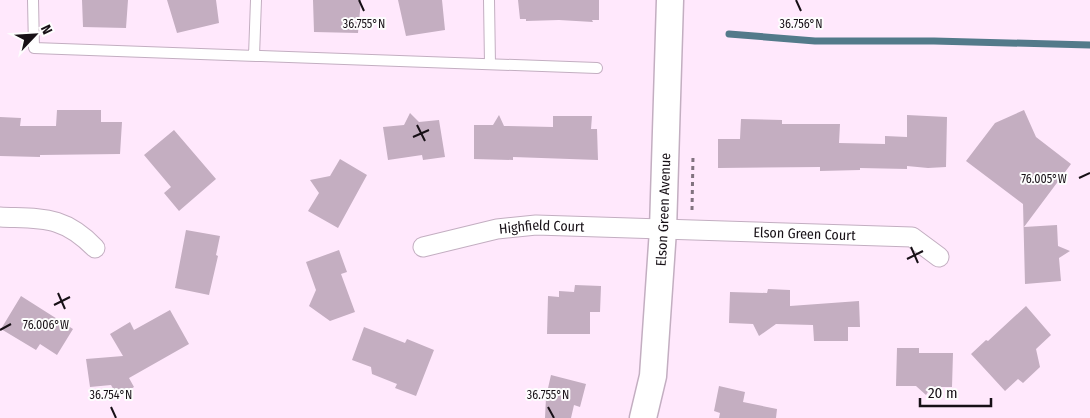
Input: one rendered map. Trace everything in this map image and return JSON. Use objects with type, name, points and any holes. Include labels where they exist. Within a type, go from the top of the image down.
[{"type":"street","name":"Elson Green Avenue","points":[[643,418],[653,376],[663,230],[670,0]]},
{"type":"street","points":[[0,217],[48,219],[67,225],[84,236],[95,248]]},
{"type":"street","name":"Highfield Court","points":[[423,247],[497,229],[536,225],[663,230]]},
{"type":"street","name":"Elson Green Court","points":[[663,230],[912,237],[940,257]]},
{"type":"lane","points":[[33,0],[34,48],[597,68]]},
{"type":"lane","points":[[254,56],[256,0]]},
{"type":"lane","points":[[489,0],[490,64]]},
{"type":"building","points":[[82,0],[128,0],[126,28],[83,27]]},
{"type":"building","points":[[167,0],[216,0],[219,23],[177,33]]},
{"type":"building","points":[[313,0],[361,0],[358,33],[314,32]]},
{"type":"building","points":[[398,0],[442,0],[445,30],[406,36]]},
{"type":"building","points":[[518,0],[599,0],[599,20],[592,20],[593,22],[526,21],[526,19],[520,19]]},
{"type":"building","points":[[57,110],[101,110],[101,122],[122,122],[120,154],[40,155],[40,157],[0,156],[0,117],[21,118],[20,126],[56,126]]},
{"type":"building","points":[[1024,110],[1036,137],[1071,164],[1024,227],[1057,225],[1058,246],[1070,251],[1059,258],[1061,281],[1025,284],[1023,204],[966,161],[995,123]]},
{"type":"building","points":[[410,113],[419,122],[439,120],[445,157],[423,160],[422,155],[388,160],[383,127],[404,125]]},
{"type":"building","points":[[499,115],[504,126],[553,127],[553,116],[592,116],[591,129],[597,129],[598,160],[513,157],[513,160],[474,159],[474,125],[493,125]]},
{"type":"building","points":[[907,115],[947,117],[946,167],[907,166],[907,169],[860,168],[860,170],[820,171],[820,167],[718,168],[718,139],[740,139],[741,119],[782,120],[782,124],[840,124],[839,143],[885,144],[885,136],[907,137]]},
{"type":"building","points":[[174,130],[216,179],[179,211],[164,193],[171,187],[144,155]]},
{"type":"building","points":[[340,159],[367,175],[338,228],[308,211],[319,193],[310,180],[330,176]]},
{"type":"building","points":[[186,230],[220,236],[216,255],[218,256],[209,295],[175,288]]},
{"type":"building","points":[[339,250],[347,272],[341,274],[355,312],[330,321],[309,306],[316,290],[306,262]]},
{"type":"building","points":[[575,285],[601,286],[600,312],[590,312],[590,334],[547,334],[548,296],[559,297],[559,291],[574,292]]},
{"type":"building","points":[[768,289],[790,290],[790,306],[859,301],[860,327],[848,327],[848,341],[814,341],[813,325],[776,324],[759,336],[753,324],[729,323],[730,292],[767,293]]},
{"type":"building","points":[[21,296],[73,329],[57,355],[40,344],[36,350],[1,329]]},
{"type":"building","points":[[1026,306],[1051,335],[1036,349],[1040,367],[1023,383],[1018,379],[1005,391],[971,354]]},
{"type":"building","points":[[170,310],[189,344],[129,378],[134,387],[118,397],[111,385],[90,387],[86,359],[123,356],[110,334],[130,322],[134,330]]},
{"type":"building","points":[[364,327],[405,343],[407,339],[434,350],[416,396],[395,388],[397,384],[372,374],[371,367],[352,360]]},
{"type":"building","points":[[897,348],[919,348],[919,353],[953,353],[952,387],[931,387],[926,395],[916,386],[896,386]]},
{"type":"building","points":[[551,375],[586,384],[580,407],[574,405],[571,418],[545,418],[546,397]]},
{"type":"building","points":[[719,386],[745,392],[743,402],[777,409],[776,418],[719,418],[720,413],[714,411]]},
{"type":"waterway","points":[[729,34],[815,41],[934,41],[1090,45]]}]
